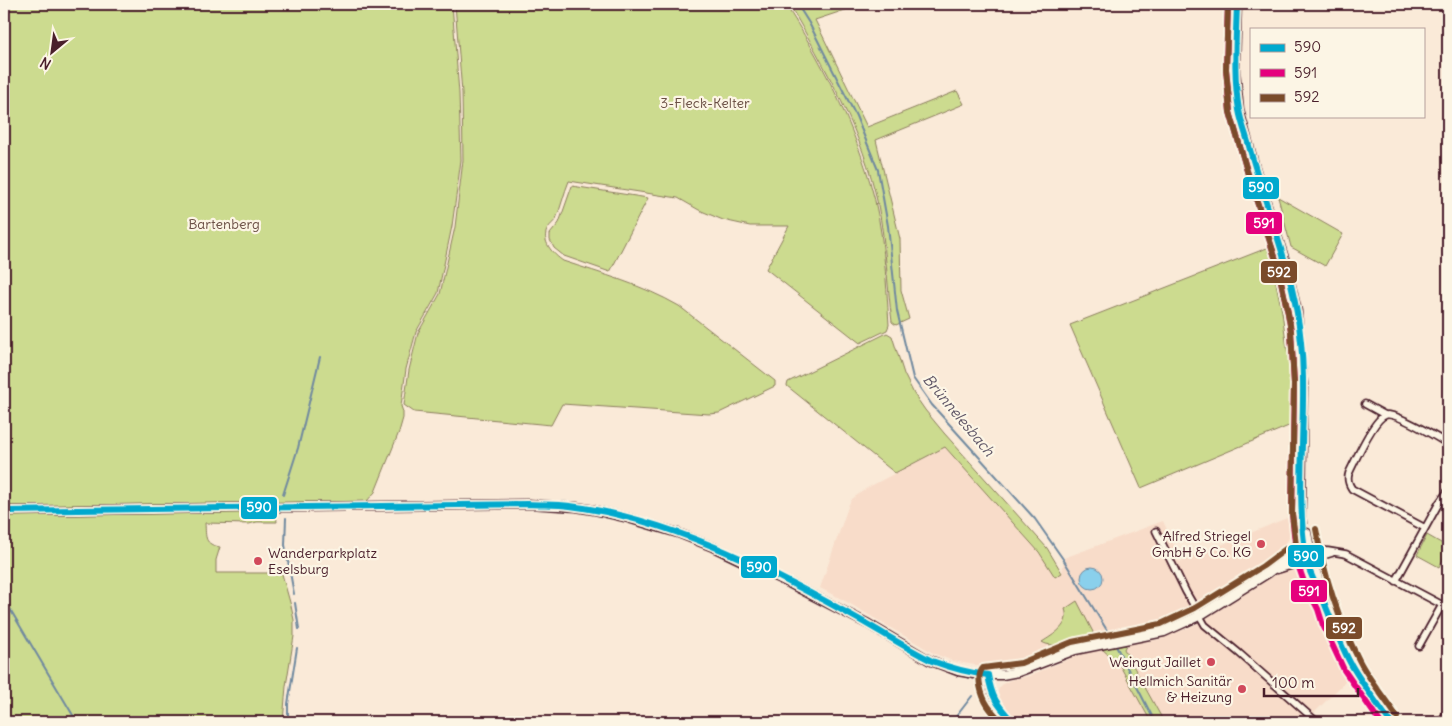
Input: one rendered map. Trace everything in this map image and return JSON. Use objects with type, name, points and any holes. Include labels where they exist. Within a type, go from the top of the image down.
[{"type":"main road","points":[[1238,4],[1235,69],[1239,110],[1255,168],[1285,261],[1300,330],[1303,384],[1302,514],[1308,555],[1331,621],[1352,666],[1390,722]]},
{"type":"main road","points":[[4,511],[528,504],[576,507],[628,518],[687,536],[837,607],[937,664],[962,672],[988,675],[1018,672],[1076,650],[1164,632],[1199,616],[1271,572],[1308,555]]},
{"type":"street","points":[[1364,404],[1385,415],[1389,414],[1399,417],[1448,444]]},
{"type":"street","points":[[1385,415],[1376,423],[1349,473],[1349,484],[1352,489],[1425,528]]},
{"type":"street","points":[[1396,581],[1448,491]]},
{"type":"street","points":[[1156,531],[1170,563],[1205,625],[1317,722]]},
{"type":"street","points":[[1308,555],[1336,552],[1350,556],[1448,608]]},
{"type":"street","points":[[1419,646],[1442,605]]},
{"type":"street","points":[[988,675],[995,703],[1013,722]]},
{"type":"street","points":[[1441,722],[1448,710]]},
{"type":"shaded area","points":[[945,447],[1039,552],[1055,577],[1062,573],[1064,558],[1163,521],[1179,556],[1179,562],[1287,518],[1290,527],[1289,538],[1281,552],[1273,560],[1186,618],[1155,630],[1091,642],[1025,665],[980,666],[953,661],[935,654],[820,588],[852,499],[867,488]]},
{"type":"shaded area","points":[[1292,567],[1299,570],[1309,583],[1343,661],[1352,675],[1305,722],[1164,722],[1124,648],[1126,645],[1161,639],[1193,626],[1277,574]]},
{"type":"shaded area","points":[[1100,649],[1106,651],[1119,664],[1151,722],[1019,722],[999,702],[997,695],[999,688],[1010,680],[1029,676],[1076,656]]},
{"type":"green space","name":"Bartenberg","points":[[4,4],[452,4],[459,93],[461,160],[452,226],[438,293],[416,332],[406,369],[401,406],[403,418],[399,432],[375,492],[366,502],[4,508]]},
{"type":"green space","name":"3-Fleck-Kelter","points":[[455,4],[785,4],[811,46],[834,90],[854,135],[870,182],[875,199],[884,253],[889,325],[887,330],[860,343],[766,269],[789,226],[750,226],[723,220],[699,210],[678,198],[569,181],[556,219],[546,233],[549,247],[555,255],[563,261],[637,286],[679,306],[775,381],[775,386],[719,413],[709,414],[562,404],[551,425],[414,412],[404,405],[409,370],[418,333],[440,294],[455,227],[463,160],[462,93]]},
{"type":"green space","points":[[789,4],[863,4],[815,20],[867,127],[957,91],[964,104],[876,140],[900,239],[901,290],[909,319],[896,325],[892,322],[881,220],[872,179],[853,127],[841,101],[816,51]]},
{"type":"green space","points":[[572,186],[648,198],[610,272],[564,256],[554,248],[550,240],[550,234],[559,223]]},
{"type":"green space","points":[[1278,197],[1343,234],[1325,266],[1291,247]]},
{"type":"green space","points":[[1267,248],[1282,312],[1289,364],[1291,425],[1141,488],[1070,325]]},
{"type":"green space","points":[[887,333],[892,336],[904,374],[925,410],[1047,548],[1062,573],[1055,577],[1039,552],[945,447],[895,473],[787,386],[788,382]]},
{"type":"green space","points":[[270,511],[276,514],[277,522],[249,524],[205,523],[208,542],[220,547],[216,560],[216,573],[282,574],[294,620],[294,636],[286,686],[283,722],[4,722],[4,514]]},
{"type":"green space","points":[[1427,535],[1448,547],[1439,567],[1417,555]]},
{"type":"green space","points":[[1077,601],[1093,632],[1091,635],[1053,645],[1042,642],[1060,629],[1065,620],[1065,609]]},
{"type":"green space","points":[[1126,645],[1124,649],[1164,722],[1151,722],[1119,664],[1102,649]]},
{"type":"water","points":[[1092,567],[1100,570],[1103,578],[1100,586],[1092,589],[1084,586],[1081,578],[1084,570]]},
{"type":"waterway","name":"Brünnelesbach","points":[[797,4],[809,23],[856,116],[878,170],[888,226],[897,311],[913,378],[932,405],[1035,519],[1063,559],[1113,640]]},
{"type":"waterway","points":[[283,495],[298,448],[320,357]]},
{"type":"waterway","points":[[286,518],[285,545],[294,594]]},
{"type":"waterway","points":[[4,599],[77,722]]},
{"type":"waterway","points":[[295,603],[299,629]]},
{"type":"waterway","name":"Brünnelesbach","points":[[1115,644],[1155,722]]},
{"type":"waterway","points":[[288,722],[288,704],[297,648]]},
{"type":"waterway","points":[[955,718],[972,696]]},
{"type":"transit line","name":"591","points":[[1228,4],[1226,69],[1230,112],[1277,263],[1291,331],[1294,384],[1292,514],[1297,562],[1304,582],[1318,609],[1323,625],[1344,670],[1380,722]]},
{"type":"transit line","name":"592","points":[[1002,722],[988,706],[982,692],[979,681],[983,668],[1021,663],[1072,642],[1161,624],[1195,608],[1263,566],[1287,548],[1296,545],[1292,514],[1294,384],[1291,331],[1277,263],[1230,112],[1226,69],[1228,4]]},
{"type":"transit line","name":"590","points":[[1237,4],[1235,70],[1239,110],[1293,292],[1301,343],[1303,374],[1301,497],[1302,528],[1307,565],[1348,659],[1390,722]]},
{"type":"transit line","name":"590","points":[[4,511],[528,504],[570,506],[607,512],[643,521],[714,547],[817,596],[932,661],[960,670],[988,675]]},
{"type":"transit line","name":"592","points":[[1316,529],[1323,563],[1338,613],[1351,644],[1372,682],[1397,717]]},
{"type":"transit line","name":"590","points":[[988,675],[991,690],[996,701],[1013,722]]},
{"type":"place","name":"Alfred Striegel GmbH & Co. KG","points":[[1261,544]]},
{"type":"place","name":"Wanderparkplatz Eselsburg","points":[[258,561]]},
{"type":"place","name":"Weingut Jaillet","points":[[1211,662]]},
{"type":"place","name":"Hellmich Sanitär & Heizung","points":[[1242,689]]}]
